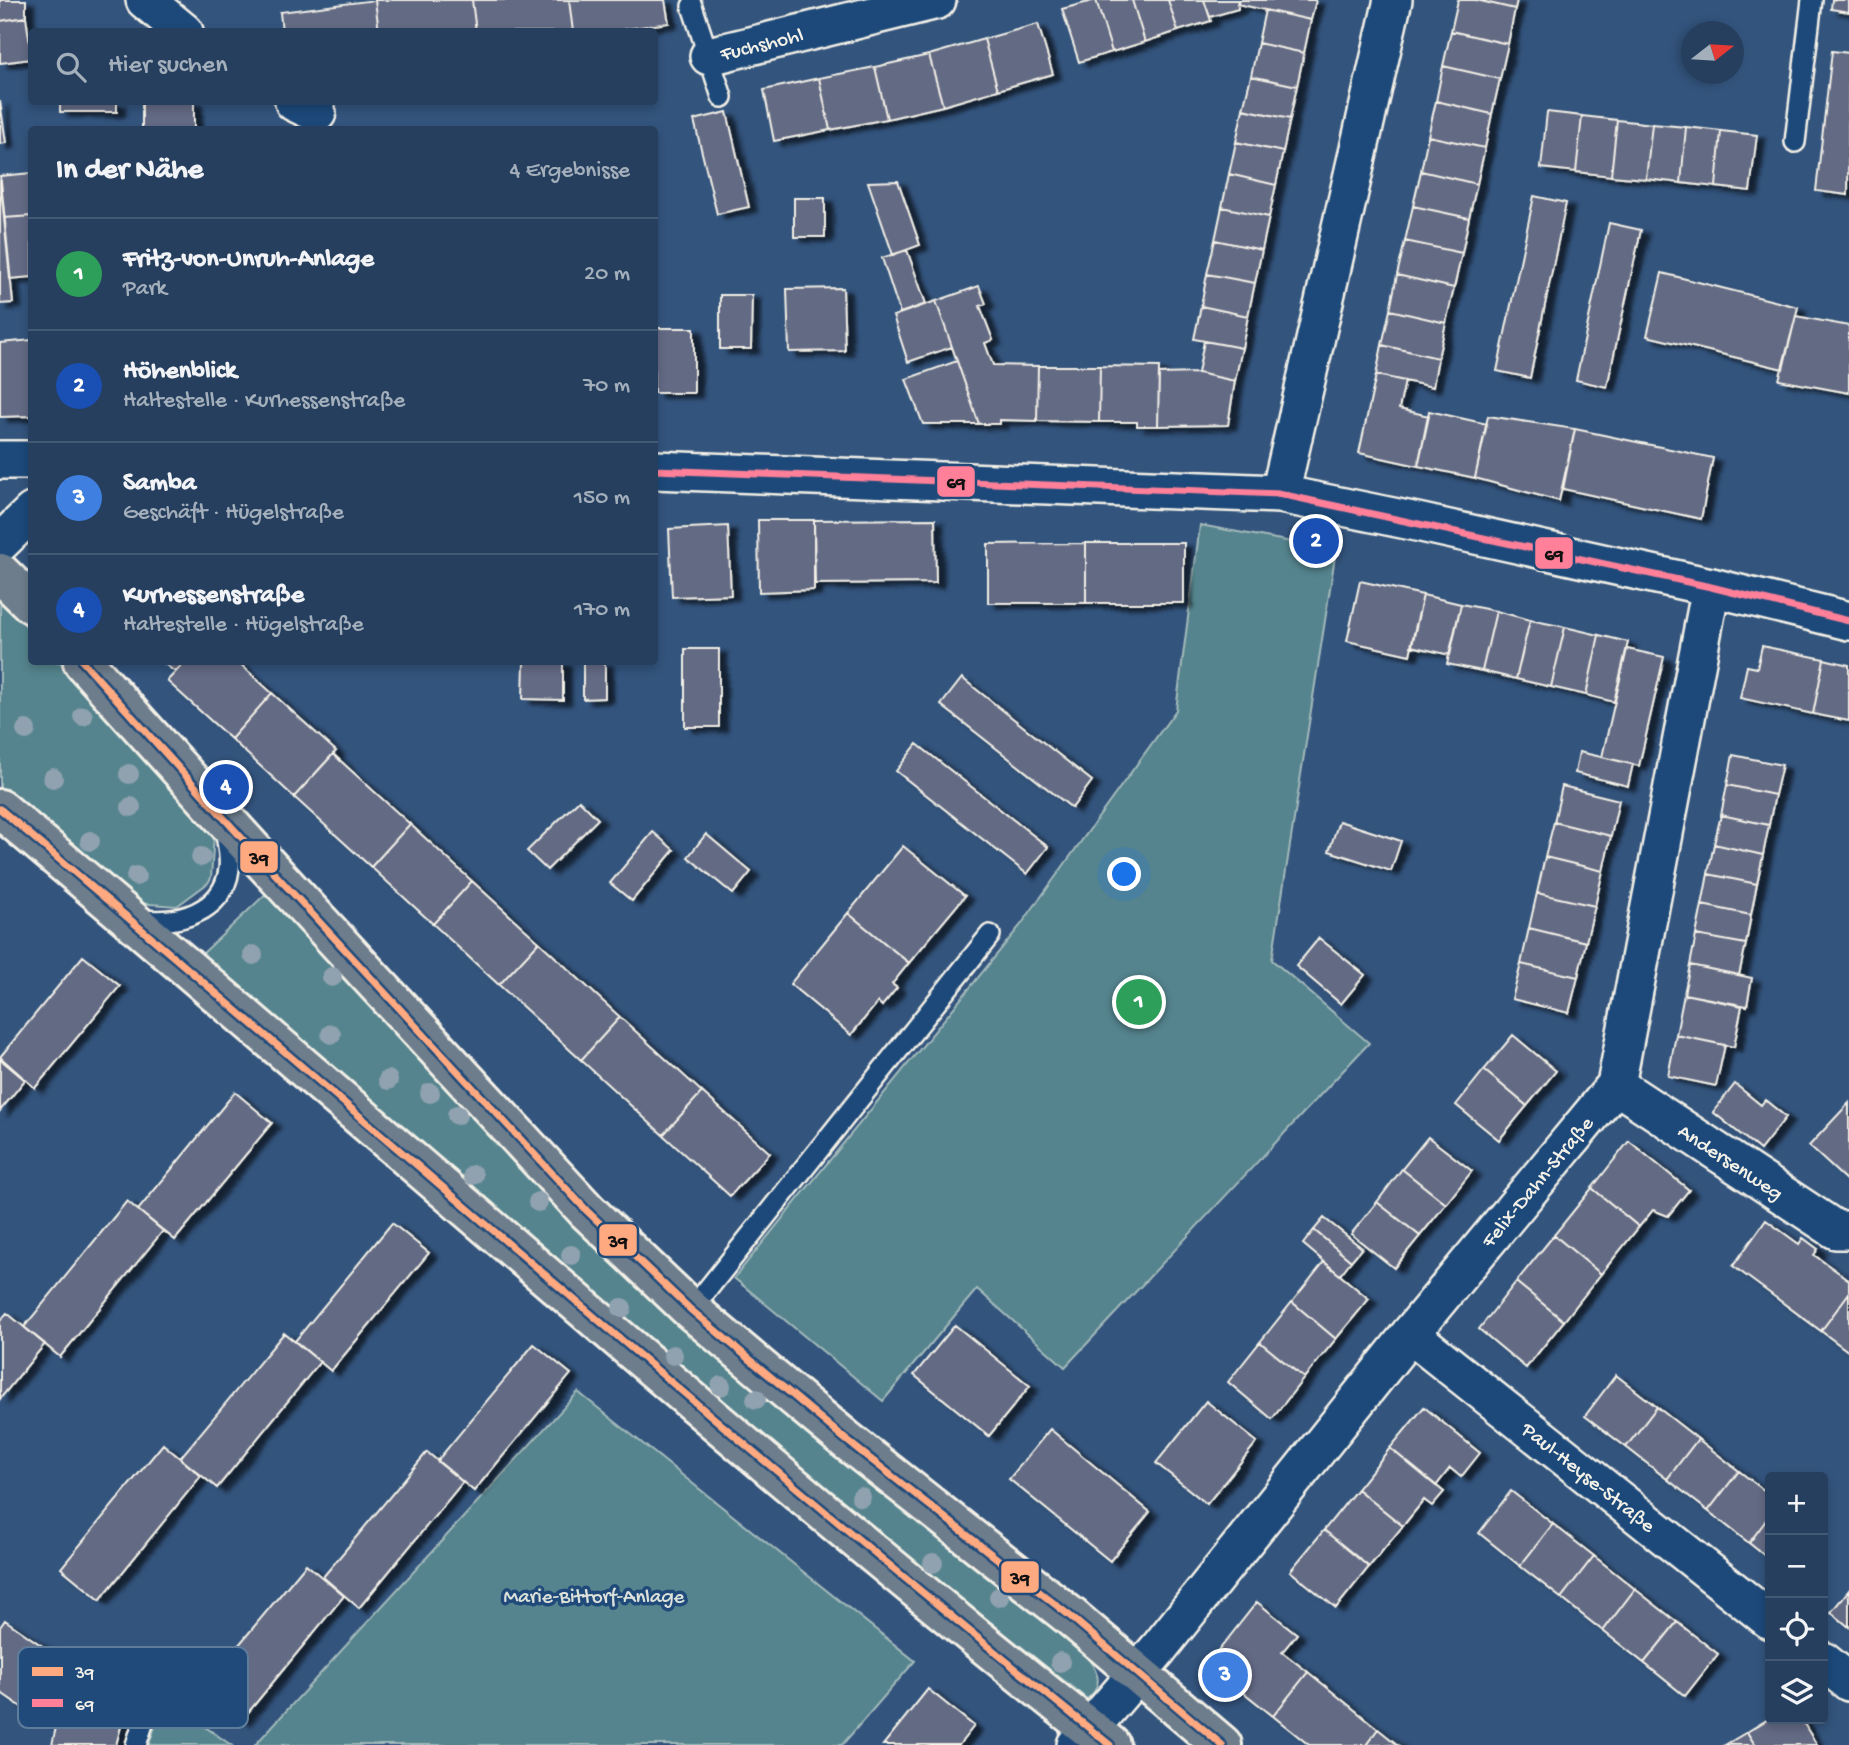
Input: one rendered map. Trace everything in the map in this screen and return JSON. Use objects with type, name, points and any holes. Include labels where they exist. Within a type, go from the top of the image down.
[{"type":"main road","points":[[0,573],[28,600]]},
{"type":"main road","points":[[86,665],[587,1211],[691,1310],[845,1439],[1070,1616],[1222,1745]]},
{"type":"main road","points":[[0,809],[633,1352],[1021,1675],[1092,1739]]},
{"type":"street","points":[[145,0],[179,28]]},
{"type":"street","name":"Fuchshohl","points":[[709,56],[937,0]]},
{"type":"street","points":[[1280,494],[1393,0]]},
{"type":"street","points":[[0,460],[28,460]]},
{"type":"street","points":[[658,470],[1280,494],[1711,587],[1849,621]]},
{"type":"street","points":[[0,543],[28,516]]},
{"type":"street","name":"Felix-Dahn-Straße","points":[[1092,1739],[1138,1672],[1410,1334],[1616,1085],[1711,587]]},
{"type":"street","name":"Andersenweg","points":[[1616,1085],[1836,1230],[1849,1230]]},
{"type":"street","name":"Paul-Heyse-Straße","points":[[1410,1334],[1765,1616]]},
{"type":"street","points":[[1828,1665],[1849,1682]]},
{"type":"lane","points":[[1795,142],[1812,0]]},
{"type":"lane","points":[[692,6],[722,97]]},
{"type":"lane","points":[[129,917],[157,923],[181,919],[203,910],[220,893],[229,870],[225,819]]},
{"type":"lane","points":[[691,1310],[990,935]]},
{"type":"lane","points":[[136,1745],[142,1728]]},
{"type":"green space","points":[[1200,525],[1336,550],[1272,960],[1369,1043],[1065,1367],[977,1289],[883,1401],[734,1278],[1020,926],[1176,710]]},
{"type":"green space","points":[[0,599],[28,628],[28,665],[63,665],[210,822],[214,834],[211,878],[177,906],[135,903],[0,787]]},
{"type":"green space","points":[[272,888],[457,1092],[1082,1650],[1097,1674],[1097,1687],[1093,1693],[1087,1699],[803,1473],[200,956]]},
{"type":"green space","name":"Marie-Bittorf-Anlage","points":[[578,1392],[915,1661],[842,1745],[255,1745]]},
{"type":"green space","points":[[154,1728],[207,1728],[231,1745],[149,1745]]},
{"type":"building","points":[[0,0],[26,0],[26,17],[0,21]]},
{"type":"building","points":[[375,0],[378,28],[282,28],[280,12]]},
{"type":"building","points":[[375,0],[472,0],[476,28],[378,28]]},
{"type":"building","points":[[472,0],[569,0],[572,28],[476,28]]},
{"type":"building","points":[[569,0],[665,0],[669,23],[632,28],[572,28]]},
{"type":"building","points":[[1096,0],[1112,52],[1079,62],[1062,9]]},
{"type":"building","points":[[1096,0],[1132,0],[1145,42],[1112,52]]},
{"type":"building","points":[[1132,0],[1168,0],[1178,31],[1145,42]]},
{"type":"building","points":[[1168,0],[1204,0],[1211,21],[1178,31]]},
{"type":"building","points":[[1204,0],[1238,0],[1238,9],[1210,17]]},
{"type":"building","points":[[1238,0],[1316,0],[1311,20],[1237,4]]},
{"type":"building","points":[[1458,0],[1476,0],[1515,9],[1508,44],[1451,31]]},
{"type":"building","points":[[1476,0],[1517,0],[1515,9]]},
{"type":"building","points":[[1832,0],[1849,0],[1849,12],[1831,9]]},
{"type":"building","points":[[1265,10],[1311,20],[1304,53],[1258,43]]},
{"type":"building","points":[[26,17],[28,60],[0,63],[0,21]]},
{"type":"building","points":[[1038,24],[1053,74],[998,90],[984,39]]},
{"type":"building","points":[[1451,31],[1508,44],[1500,79],[1443,66]]},
{"type":"building","points":[[984,39],[998,90],[943,106],[929,55]]},
{"type":"building","points":[[1258,43],[1304,53],[1297,86],[1251,76]]},
{"type":"building","points":[[1832,51],[1849,53],[1848,195],[1816,191]]},
{"type":"building","points":[[929,55],[943,106],[887,119],[875,67]]},
{"type":"building","points":[[1443,66],[1500,79],[1492,114],[1436,101]]},
{"type":"building","points":[[875,67],[887,119],[830,130],[819,78]]},
{"type":"building","points":[[1251,76],[1297,86],[1290,119],[1243,109]]},
{"type":"building","points":[[819,78],[830,130],[774,141],[764,90]]},
{"type":"building","points":[[0,101],[6,143],[0,144]]},
{"type":"building","points":[[1436,101],[1492,114],[1485,148],[1428,136]]},
{"type":"building","points":[[60,105],[117,105],[117,112],[60,112]]},
{"type":"building","points":[[142,105],[194,105],[194,126],[142,126]]},
{"type":"building","points":[[1243,109],[1290,119],[1283,152],[1236,142]]},
{"type":"building","points":[[727,112],[749,207],[717,214],[694,120]]},
{"type":"building","points":[[1547,112],[1582,116],[1576,172],[1541,168]]},
{"type":"building","points":[[1582,116],[1617,120],[1611,176],[1576,172]]},
{"type":"building","points":[[1617,120],[1652,124],[1646,179],[1611,176]]},
{"type":"building","points":[[1652,124],[1686,127],[1681,183],[1646,179]]},
{"type":"building","points":[[1686,127],[1721,131],[1716,187],[1681,183]]},
{"type":"building","points":[[1721,131],[1757,135],[1750,191],[1716,187]]},
{"type":"building","points":[[1428,136],[1485,148],[1477,184],[1421,171]]},
{"type":"building","points":[[1236,142],[1283,152],[1276,185],[1229,174]]},
{"type":"building","points":[[1421,171],[1477,184],[1469,218],[1413,206]]},
{"type":"building","points":[[28,173],[28,216],[4,218],[0,176]]},
{"type":"building","points":[[1229,174],[1276,185],[1269,217],[1222,207]]},
{"type":"building","points":[[0,181],[13,303],[0,304]]},
{"type":"building","points":[[898,181],[920,245],[893,255],[868,182]]},
{"type":"building","points":[[1534,196],[1566,203],[1530,378],[1497,371]]},
{"type":"building","points":[[794,198],[825,198],[825,237],[794,237]]},
{"type":"building","points":[[1413,206],[1469,218],[1462,253],[1405,241]]},
{"type":"building","points":[[1222,207],[1269,217],[1262,250],[1215,240]]},
{"type":"building","points":[[28,216],[28,277],[10,279],[4,218]]},
{"type":"building","points":[[1609,223],[1641,230],[1607,387],[1576,380]]},
{"type":"building","points":[[1215,240],[1262,250],[1255,283],[1207,274]]},
{"type":"building","points":[[1405,241],[1462,253],[1454,288],[1397,275]]},
{"type":"building","points":[[907,250],[926,304],[900,313],[882,258]]},
{"type":"building","points":[[1662,273],[1798,307],[1783,369],[1647,336]]},
{"type":"building","points":[[1207,274],[1255,283],[1248,316],[1201,306]]},
{"type":"building","points":[[1397,275],[1454,288],[1446,323],[1390,310]]},
{"type":"building","points":[[979,286],[986,304],[980,306],[993,340],[985,343],[993,365],[1038,366],[1037,421],[1000,420],[1000,424],[979,424],[936,301]]},
{"type":"building","points":[[843,288],[845,351],[789,352],[787,289]]},
{"type":"building","points":[[720,295],[752,295],[751,349],[720,349]]},
{"type":"building","points":[[936,301],[952,347],[908,362],[893,316]]},
{"type":"building","points":[[1201,306],[1248,316],[1242,348],[1194,339]]},
{"type":"building","points":[[1390,310],[1446,323],[1438,358],[1382,345]]},
{"type":"building","points":[[1796,316],[1849,326],[1849,393],[1779,380]]},
{"type":"building","points":[[658,328],[694,328],[694,393],[658,393]]},
{"type":"building","points":[[28,340],[28,416],[0,417],[0,343]]},
{"type":"building","points":[[1204,341],[1242,348],[1235,381],[1198,373]]},
{"type":"building","points":[[1382,345],[1438,358],[1433,387],[1376,375]]},
{"type":"building","points":[[957,361],[979,424],[923,424],[906,379]]},
{"type":"building","points":[[1038,366],[1100,366],[1099,422],[1037,421]]},
{"type":"building","points":[[1100,366],[1159,367],[1158,426],[1137,426],[1137,422],[1099,422]]},
{"type":"building","points":[[1198,373],[1235,381],[1228,425],[1158,426],[1159,374]]},
{"type":"building","points":[[1376,375],[1405,381],[1399,409],[1429,416],[1418,466],[1359,453]]},
{"type":"building","points":[[1429,411],[1487,424],[1475,478],[1418,466]]},
{"type":"building","points":[[1488,416],[1575,429],[1559,501],[1475,478]]},
{"type":"building","points":[[1575,429],[1713,458],[1701,519],[1563,489]]},
{"type":"building","points":[[935,519],[936,583],[815,584],[814,520]]},
{"type":"building","points":[[758,520],[814,520],[814,590],[759,592]]},
{"type":"building","points":[[728,526],[731,595],[672,597],[669,529]]},
{"type":"building","points":[[1086,543],[1184,543],[1184,603],[1086,603]]},
{"type":"building","points":[[1086,543],[1086,603],[988,603],[988,544]]},
{"type":"building","points":[[1360,581],[1423,595],[1410,655],[1347,641]]},
{"type":"building","points":[[1423,595],[1461,604],[1450,655],[1411,646]]},
{"type":"building","points":[[1461,604],[1496,611],[1482,671],[1447,664]]},
{"type":"building","points":[[1496,611],[1530,620],[1516,679],[1482,671]]},
{"type":"building","points":[[1530,620],[1565,627],[1551,687],[1516,679]]},
{"type":"building","points":[[1565,627],[1599,635],[1586,695],[1551,687]]},
{"type":"building","points":[[1599,635],[1628,642],[1614,702],[1586,695]]},
{"type":"building","points":[[1762,646],[1824,659],[1813,714],[1740,698],[1747,666],[1757,668]]},
{"type":"building","points":[[685,649],[719,649],[719,727],[685,727]]},
{"type":"building","points":[[1627,649],[1664,657],[1639,766],[1602,757]]},
{"type":"building","points":[[1824,659],[1849,665],[1849,721],[1813,714]]},
{"type":"building","points":[[166,665],[182,665],[175,672]]},
{"type":"building","points":[[182,665],[241,665],[272,693],[231,739],[167,681]]},
{"type":"building","points":[[524,665],[563,665],[563,700],[523,699]]},
{"type":"building","points":[[583,665],[605,665],[605,698],[583,699]]},
{"type":"building","points":[[962,678],[1092,781],[1072,808],[941,705]]},
{"type":"building","points":[[272,693],[336,751],[294,797],[231,739]]},
{"type":"building","points":[[917,744],[1048,847],[1027,874],[896,771]]},
{"type":"building","points":[[1579,752],[1633,764],[1628,786],[1575,773]]},
{"type":"building","points":[[333,754],[410,824],[371,867],[294,797]]},
{"type":"building","points":[[1733,755],[1782,765],[1775,795],[1727,785]]},
{"type":"building","points":[[1727,785],[1775,795],[1769,825],[1721,815]]},
{"type":"building","points":[[1562,786],[1619,800],[1611,836],[1554,822]]},
{"type":"building","points":[[579,800],[598,819],[547,870],[527,851]]},
{"type":"building","points":[[1721,815],[1769,825],[1763,855],[1714,844]]},
{"type":"building","points":[[1339,821],[1401,841],[1391,871],[1329,851]]},
{"type":"building","points":[[1554,822],[1611,836],[1603,871],[1545,857]]},
{"type":"building","points":[[410,824],[472,881],[433,924],[371,867]]},
{"type":"building","points":[[653,832],[674,850],[632,901],[610,883]]},
{"type":"building","points":[[706,834],[751,872],[733,894],[688,857]]},
{"type":"building","points":[[1714,844],[1763,855],[1757,884],[1708,874]]},
{"type":"building","points":[[903,846],[965,896],[909,963],[848,913]]},
{"type":"building","points":[[1545,857],[1603,871],[1595,906],[1537,893]]},
{"type":"building","points":[[1708,874],[1757,884],[1751,915],[1702,905]]},
{"type":"building","points":[[472,881],[539,942],[499,985],[433,924]]},
{"type":"building","points":[[1537,893],[1595,906],[1586,942],[1529,928]]},
{"type":"building","points":[[1702,905],[1751,915],[1746,944],[1696,935]]},
{"type":"building","points":[[848,913],[909,963],[892,984],[897,988],[882,1006],[878,1002],[851,1035],[790,984]]},
{"type":"building","points":[[1529,928],[1586,942],[1578,977],[1521,964]]},
{"type":"building","points":[[1696,935],[1746,944],[1739,975],[1690,965]]},
{"type":"building","points":[[1319,938],[1365,975],[1341,1004],[1296,966]]},
{"type":"building","points":[[539,942],[620,1017],[581,1060],[499,985]]},
{"type":"building","points":[[83,956],[120,986],[35,1088],[0,1057]]},
{"type":"building","points":[[1521,964],[1578,977],[1569,1013],[1512,999]]},
{"type":"building","points":[[1690,965],[1752,978],[1747,1006],[1684,994]]},
{"type":"building","points":[[1684,994],[1742,1006],[1734,1047],[1676,1035]]},
{"type":"building","points":[[620,1017],[702,1092],[663,1135],[581,1060]]},
{"type":"building","points":[[1513,1035],[1556,1071],[1527,1106],[1484,1070]]},
{"type":"building","points":[[1676,1035],[1725,1045],[1716,1086],[1668,1076]]},
{"type":"building","points":[[0,1059],[25,1080],[0,1111]]},
{"type":"building","points":[[1484,1070],[1527,1106],[1499,1140],[1456,1105]]},
{"type":"building","points":[[1735,1084],[1761,1105],[1765,1100],[1786,1117],[1760,1150],[1713,1112]]},
{"type":"building","points":[[235,1092],[272,1123],[175,1240],[138,1210]]},
{"type":"building","points":[[702,1092],[770,1153],[730,1196],[663,1135]]},
{"type":"building","points":[[1849,1103],[1849,1177],[1846,1180],[1809,1146]]},
{"type":"building","points":[[1428,1137],[1472,1171],[1446,1204],[1402,1169]]},
{"type":"building","points":[[1629,1141],[1689,1190],[1668,1216],[1653,1210],[1639,1227],[1592,1188]]},
{"type":"building","points":[[1402,1169],[1446,1204],[1420,1236],[1377,1202]]},
{"type":"building","points":[[1592,1188],[1639,1227],[1601,1274],[1554,1235]]},
{"type":"building","points":[[127,1201],[163,1231],[60,1357],[24,1327]]},
{"type":"building","points":[[1377,1202],[1420,1236],[1394,1268],[1351,1234]]},
{"type":"building","points":[[1324,1218],[1362,1248],[1351,1261],[1314,1230]]},
{"type":"building","points":[[1766,1220],[1799,1244],[1803,1238],[1818,1249],[1814,1255],[1849,1280],[1849,1293],[1821,1331],[1733,1266]]},
{"type":"building","points":[[392,1223],[429,1253],[331,1371],[295,1341]]},
{"type":"building","points":[[1314,1230],[1351,1261],[1340,1275],[1303,1244]]},
{"type":"building","points":[[1554,1235],[1601,1274],[1564,1321],[1516,1282]]},
{"type":"building","points":[[1324,1262],[1369,1299],[1336,1339],[1292,1302]]},
{"type":"building","points":[[1516,1282],[1564,1321],[1526,1368],[1479,1329]]},
{"type":"building","points":[[1849,1293],[1849,1352],[1821,1331]]},
{"type":"building","points":[[1292,1302],[1336,1339],[1304,1378],[1260,1342]]},
{"type":"building","points":[[7,1313],[45,1344],[0,1399],[0,1321]]},
{"type":"building","points":[[955,1325],[1030,1386],[989,1436],[914,1375]]},
{"type":"building","points":[[284,1333],[320,1362],[217,1488],[180,1458]]},
{"type":"building","points":[[1260,1342],[1304,1378],[1272,1419],[1228,1382]]},
{"type":"building","points":[[534,1344],[571,1374],[474,1491],[437,1461]]},
{"type":"building","points":[[1616,1375],[1657,1407],[1626,1447],[1585,1416]]},
{"type":"building","points":[[1206,1401],[1257,1442],[1207,1504],[1156,1463]]},
{"type":"building","points":[[1424,1407],[1480,1453],[1461,1477],[1450,1468],[1436,1486],[1390,1448]]},
{"type":"building","points":[[1657,1407],[1698,1439],[1667,1479],[1626,1447]]},
{"type":"building","points":[[1050,1429],[1150,1512],[1110,1561],[1009,1479]]},
{"type":"building","points":[[1698,1439],[1739,1471],[1708,1511],[1667,1479]]},
{"type":"building","points":[[163,1444],[201,1476],[100,1600],[61,1568]]},
{"type":"building","points":[[1390,1448],[1444,1492],[1432,1506],[1424,1500],[1403,1526],[1357,1489]]},
{"type":"building","points":[[427,1452],[463,1482],[359,1608],[323,1577]]},
{"type":"building","points":[[1739,1471],[1765,1491],[1765,1522],[1749,1543],[1708,1511]]},
{"type":"building","points":[[1357,1489],[1403,1526],[1369,1567],[1324,1530]]},
{"type":"building","points":[[1511,1491],[1553,1524],[1520,1566],[1479,1533]]},
{"type":"building","points":[[1765,1522],[1765,1556],[1749,1543]]},
{"type":"building","points":[[1553,1524],[1594,1556],[1561,1598],[1520,1566]]},
{"type":"building","points":[[1324,1530],[1369,1567],[1336,1608],[1290,1571]]},
{"type":"building","points":[[1594,1556],[1635,1589],[1603,1631],[1561,1598]]},
{"type":"building","points":[[306,1564],[344,1596],[248,1713],[248,1647],[237,1647]]},
{"type":"building","points":[[1635,1589],[1677,1622],[1644,1663],[1603,1631]]},
{"type":"building","points":[[1849,1590],[1849,1627],[1831,1612]]},
{"type":"building","points":[[1257,1602],[1297,1634],[1282,1652],[1308,1672],[1273,1716],[1208,1664]]},
{"type":"building","points":[[5,1620],[44,1647],[18,1647],[18,1704],[0,1692],[0,1627]]},
{"type":"building","points":[[1677,1622],[1718,1654],[1685,1696],[1644,1663]]},
{"type":"building","points":[[1308,1672],[1378,1729],[1366,1745],[1309,1745],[1273,1716]]},
{"type":"building","points":[[928,1689],[974,1726],[959,1745],[883,1745]]},
{"type":"building","points":[[1765,1721],[1765,1724],[1804,1724],[1817,1745],[1755,1745],[1747,1732]]},
{"type":"building","points":[[56,1728],[121,1728],[116,1745],[52,1745]]},
{"type":"building","points":[[1378,1729],[1398,1745],[1366,1745]]},
{"type":"building","points":[[1747,1732],[1755,1745],[1725,1745]]},
{"type":"transit line","name":"69","points":[[658,470],[1280,494],[1711,587],[1849,621]]},
{"type":"transit line","name":"39","points":[[86,665],[587,1211],[691,1310],[845,1439],[1070,1616],[1222,1745]]},
{"type":"transit line","name":"39","points":[[0,809],[690,1398],[1110,1745]]},
{"type":"place","name":"Höhenblick","points":[[1316,541]]},
{"type":"place","name":"Kurhessenstraße","points":[[226,787]]},
{"type":"place","name":"Fritz-von-Unruh-Anlage","points":[[1139,1002]]},
{"type":"place","name":"Samba","points":[[1225,1675]]}]
